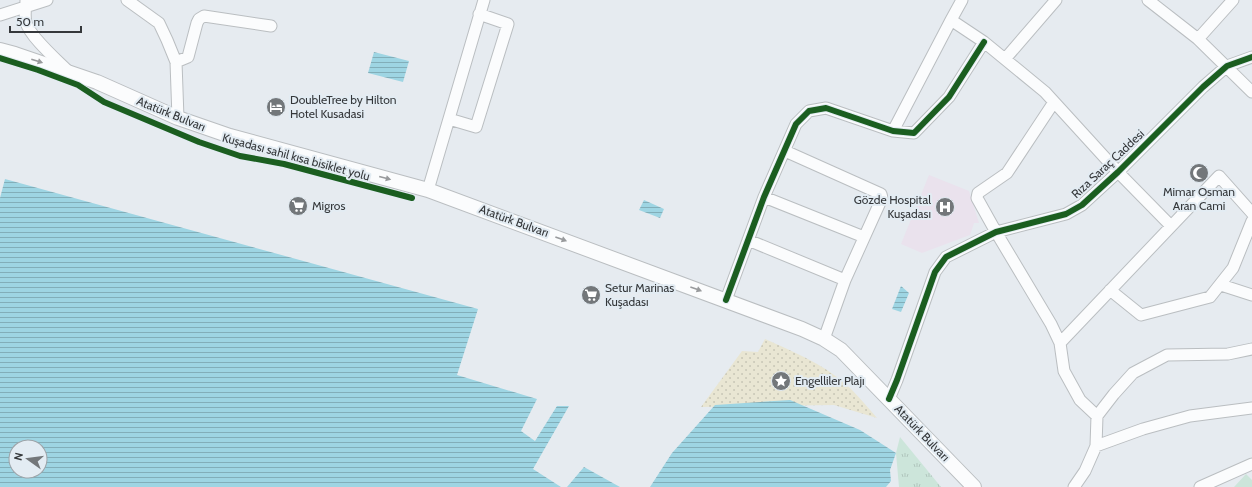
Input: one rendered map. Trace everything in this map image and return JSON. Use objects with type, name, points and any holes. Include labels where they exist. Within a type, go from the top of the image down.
[{"type":"main road","name":"Atatürk Bulvarı","points":[[0,50],[68,71],[100,83],[178,118],[230,136],[428,190],[726,300],[824,339],[841,350],[974,487]]},
{"type":"street","points":[[0,9],[26,2],[47,0]]},
{"type":"street","points":[[127,0],[159,23],[176,62],[178,118]]},
{"type":"street","points":[[428,190],[484,0]]},
{"type":"street","points":[[893,131],[962,0]]},
{"type":"street","points":[[1004,59],[1056,0]]},
{"type":"street","points":[[1148,0],[1198,40],[1227,66],[1252,92]]},
{"type":"street","points":[[1198,40],[1233,0]]},
{"type":"street","points":[[0,15],[26,2]]},
{"type":"street","points":[[26,2],[26,21],[29,29],[68,71]]},
{"type":"street","points":[[449,119],[476,127],[508,24],[480,14]]},
{"type":"street","points":[[176,62],[188,57],[197,23],[204,16],[271,26]]},
{"type":"street","points":[[951,20],[984,42],[1045,92],[1118,172],[1171,226]]},
{"type":"street","points":[[726,300],[764,197],[784,151],[796,124],[809,111],[826,108],[893,131],[914,132],[949,97],[984,42]]},
{"type":"street","name":"Rıza Saraç Caddesi","points":[[889,399],[935,272],[946,257],[996,232],[1066,214],[1082,205],[1118,172],[1203,87],[1227,66],[1252,57]]},
{"type":"street","points":[[1054,102],[1007,173],[978,193],[977,198],[1060,343],[1064,371],[1080,400],[1097,416]]},
{"type":"street","points":[[784,151],[882,194],[882,198],[845,280],[824,339]]},
{"type":"street","points":[[1060,343],[1219,176],[1252,213]]},
{"type":"street","points":[[764,197],[864,237]]},
{"type":"street","points":[[1110,290],[1141,315],[1210,297],[1234,268],[1252,221]]},
{"type":"street","points":[[748,240],[845,280]]},
{"type":"street","points":[[1220,284],[1252,295]]},
{"type":"street","points":[[1074,487],[1085,471],[1096,446],[1097,416],[1133,373],[1167,356],[1228,354],[1252,349]]},
{"type":"street","points":[[1096,446],[1143,429],[1190,416],[1252,408]]},
{"type":"street","points":[[1200,487],[1252,464]]},
{"type":"shaded area","name":"Gözde Hospital Kuşadası","points":[[929,175],[969,191],[979,223],[974,223],[970,235],[922,253],[901,244]]},
{"type":"green space","points":[[900,437],[941,487],[899,487],[896,453]]},
{"type":"green space","points":[[1246,474],[1252,480],[1252,487],[1234,487]]},
{"type":"sand","name":"Engelliler Plajı","points":[[765,339],[811,361],[843,381],[877,418],[834,405],[701,407],[742,351],[758,352]]},
{"type":"water","points":[[374,52],[409,61],[403,82],[368,73]]},
{"type":"water","points":[[5,179],[478,309],[457,375],[537,399],[521,431],[535,441],[557,406],[569,406],[533,469],[561,487],[0,487],[0,198]]},
{"type":"water","points":[[644,200],[664,209],[660,218],[639,210]]},
{"type":"water","points":[[901,286],[909,293],[901,312],[892,309]]},
{"type":"water","points":[[790,400],[860,430],[896,453],[890,470],[891,481],[886,487],[650,487],[672,453],[715,405]]},
{"type":"water","points":[[584,467],[620,487],[567,487]]},
{"type":"cycle path","points":[[726,300],[764,197],[796,124],[809,111],[826,108],[893,131],[914,133],[949,97],[984,42]]},
{"type":"cycle path","points":[[889,399],[935,272],[946,257],[996,232],[1066,214],[1082,205],[1118,172],[1203,87],[1227,66],[1252,57]]},
{"type":"cycle path","name":"Kuşadası sahil kısa bisiklet yolu","points":[[0,58],[78,85],[104,102],[199,142],[240,156],[284,164],[412,198]]},
{"type":"place","name":"DoubleTree by Hilton Hotel Kusadasi","points":[[276,107]]},
{"type":"place","name":"Mimar Osman Aran Cami","points":[[1199,173]]},
{"type":"place","name":"Migros","points":[[298,206]]},
{"type":"place","name":"Gözde Hospital Kuşadası","points":[[945,207]]},
{"type":"place","name":"Setur Marinas Kuşadası","points":[[591,295]]},
{"type":"place","name":"Engelliler Plajı","points":[[781,381]]}]
